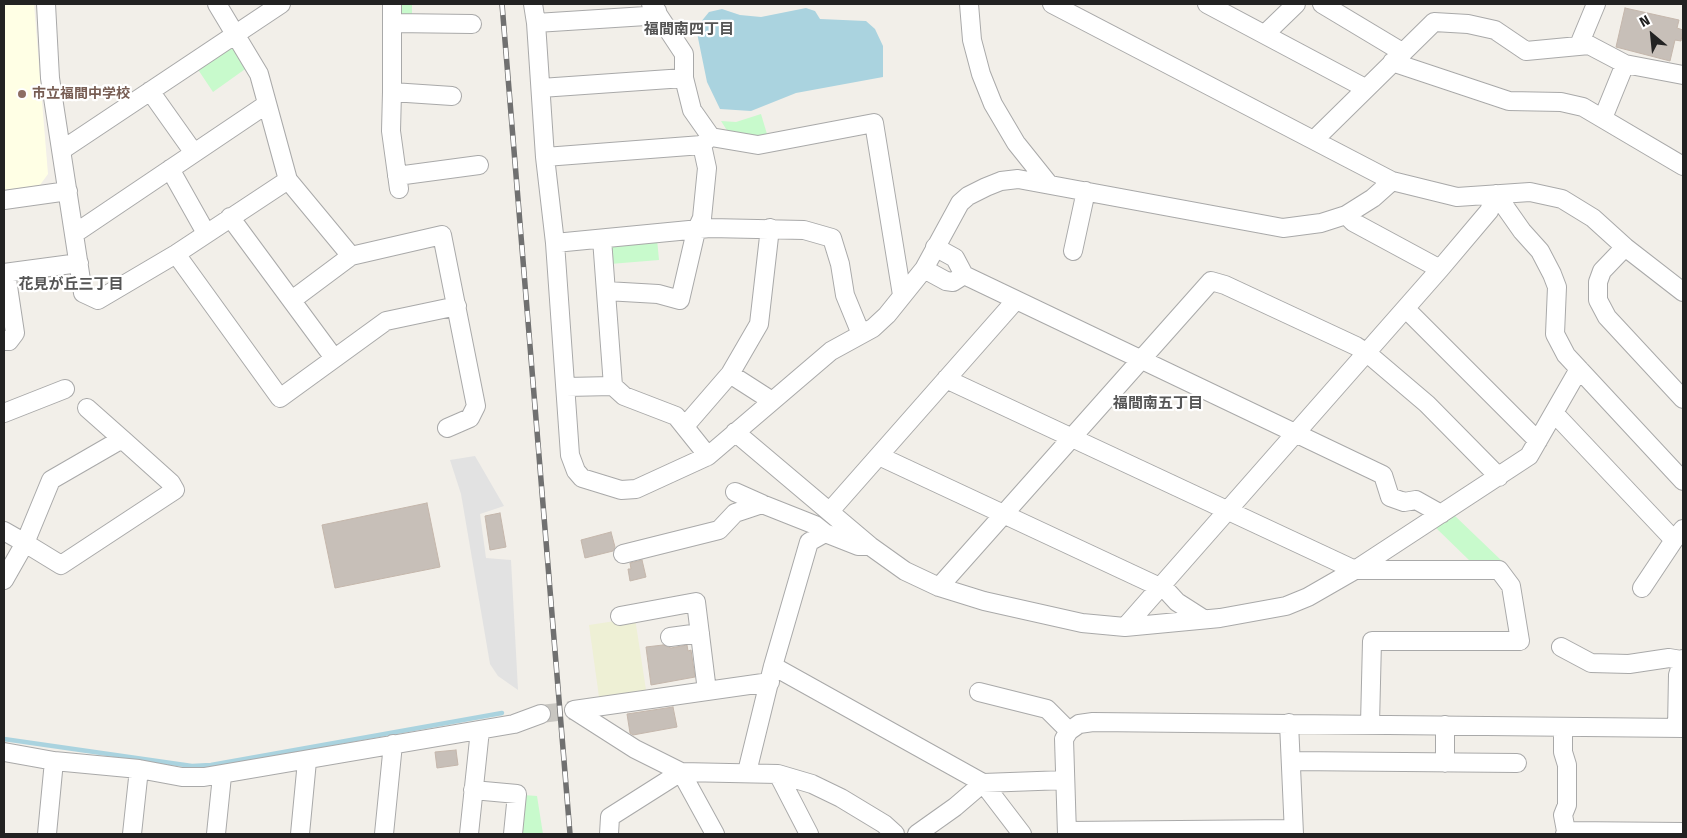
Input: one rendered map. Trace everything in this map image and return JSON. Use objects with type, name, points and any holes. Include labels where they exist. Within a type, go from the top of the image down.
[{"type":"street","points":[[46,4],[50,78],[83,293],[98,300],[176,254],[288,180]]},
{"type":"street","points":[[217,4],[259,74],[288,180],[351,256]]},
{"type":"street","points":[[62,150],[281,4]]},
{"type":"street","points":[[392,4],[391,131],[398,183],[479,165]]},
{"type":"street","points":[[533,4],[536,23],[545,157],[555,243],[570,455],[576,471],[582,478],[621,490],[636,488],[708,456],[830,351],[880,321],[924,269],[960,203],[968,196],[1001,181],[1018,179],[1048,183],[1283,228],[1321,223],[1346,215],[1373,198],[1392,181]]},
{"type":"street","points":[[969,4],[972,40],[981,74],[993,104],[1016,143],[1048,183]]},
{"type":"street","points":[[1052,4],[1080,10],[1314,140],[1392,181],[1457,197],[1530,192],[1562,199],[1593,218],[1625,247],[1683,292]]},
{"type":"street","points":[[1207,4],[1365,88]]},
{"type":"street","points":[[1265,34],[1296,4]]},
{"type":"street","points":[[1322,4],[1397,57],[1508,101],[1561,102],[1583,107],[1683,166]]},
{"type":"street","points":[[1579,45],[1596,4]]},
{"type":"street","points":[[536,23],[646,16],[654,8],[684,54],[684,78],[692,110],[706,141],[707,168],[702,218],[696,230],[680,300],[658,294],[606,291]]},
{"type":"street","points":[[1314,140],[1434,22],[1468,24],[1495,30],[1526,51],[1589,45],[1625,64],[1683,75]]},
{"type":"street","points":[[393,23],[472,24]]},
{"type":"street","points":[[1603,118],[1625,64]]},
{"type":"street","points":[[541,88],[684,78]]},
{"type":"street","points":[[150,91],[194,153]]},
{"type":"street","points":[[392,92],[452,96]]},
{"type":"street","points":[[74,234],[267,104]]},
{"type":"street","points":[[545,157],[706,141],[758,145],[874,123],[902,295]]},
{"type":"street","points":[[170,169],[206,233]]},
{"type":"street","points":[[4,200],[68,191]]},
{"type":"street","points":[[1073,251],[1086,191]]},
{"type":"street","points":[[1124,627],[1406,309],[1489,211],[1496,194]]},
{"type":"street","points":[[1496,194],[1522,231],[1540,251],[1552,274],[1557,287],[1555,334],[1566,355],[1683,481]]},
{"type":"street","points":[[1346,215],[1353,222],[1440,269]]},
{"type":"street","points":[[230,217],[334,358]]},
{"type":"street","points":[[555,243],[710,228],[804,230],[832,238],[840,264],[845,295],[861,334]]},
{"type":"street","points":[[684,426],[730,374],[758,324],[770,228]]},
{"type":"street","points":[[292,300],[351,256],[442,235],[476,406],[470,418],[448,428]]},
{"type":"street","points":[[602,239],[613,386]]},
{"type":"street","points":[[935,247],[955,258],[960,264],[964,275],[1383,475],[1383,482],[1390,497],[1404,502],[1416,500],[1440,514]]},
{"type":"street","points":[[1625,247],[1602,271],[1598,282],[1598,300],[1607,317],[1683,400]]},
{"type":"street","points":[[176,254],[280,398],[386,321],[457,306]]},
{"type":"street","points":[[4,341],[9,341],[15,333],[5,273],[79,263]]},
{"type":"street","points":[[924,269],[946,281],[953,282],[964,275]]},
{"type":"street","points":[[939,587],[1211,282],[1225,285],[1356,346],[1367,353],[1427,404],[1498,477]]},
{"type":"street","points":[[830,511],[1016,300]]},
{"type":"street","points":[[1406,309],[1538,441]]},
{"type":"street","points":[[735,432],[870,546],[905,571],[939,587],[984,601],[1082,623],[1124,627],[1202,618],[1220,618],[1286,606],[1308,597],[1355,570],[1529,456],[1555,414],[1579,369]]},
{"type":"street","points":[[730,374],[772,401]]},
{"type":"street","points":[[946,380],[1355,570],[1499,570],[1511,586],[1520,641],[1372,641],[1370,724]]},
{"type":"street","points":[[566,387],[613,386],[624,396],[676,416],[708,456]]},
{"type":"street","points":[[4,413],[65,389]]},
{"type":"street","points":[[4,531],[61,565],[175,490],[171,483],[87,408]]},
{"type":"street","points":[[1555,414],[1679,535],[1642,588]]},
{"type":"street","points":[[4,580],[25,543],[51,480],[122,439]]},
{"type":"street","points":[[879,456],[1160,588],[1202,618]]},
{"type":"street","points":[[735,492],[815,525],[825,533],[858,546],[870,546]]},
{"type":"street","points":[[623,554],[719,530],[735,513],[762,504]]},
{"type":"street","points":[[747,772],[809,542],[825,533]]},
{"type":"street","points":[[620,616],[696,602],[708,691]]},
{"type":"street","points":[[670,637],[700,633]]},
{"type":"street","points":[[1289,723],[1294,832],[1067,833],[1064,739],[1069,731],[1079,724],[1093,722],[1289,723],[1680,728],[1678,675],[1682,660],[1669,658],[1629,664],[1591,663],[1561,647]]},
{"type":"street","points":[[895,834],[884,824],[841,798],[812,784],[778,774],[681,772],[635,749],[574,710],[708,691],[772,674],[983,782],[1022,834]]},
{"type":"street","points":[[979,692],[1047,709],[1069,731]]},
{"type":"street","points":[[4,752],[54,761],[139,769],[182,777],[222,776],[393,744],[514,724],[541,714]]},
{"type":"street","points":[[1445,763],[1446,725]]},
{"type":"street","points":[[1564,727],[1567,805],[1563,816],[1565,833],[1683,832]]},
{"type":"street","points":[[469,834],[480,730]]},
{"type":"street","points":[[384,834],[393,744]]},
{"type":"street","points":[[47,834],[54,761]]},
{"type":"street","points":[[300,834],[307,761]]},
{"type":"street","points":[[1291,761],[1517,763]]},
{"type":"street","points":[[132,834],[139,769]]},
{"type":"street","points":[[609,834],[610,817],[681,772]]},
{"type":"street","points":[[681,772],[715,834]]},
{"type":"street","points":[[778,774],[809,834]]},
{"type":"street","points":[[216,834],[222,776]]},
{"type":"street","points":[[917,834],[955,807],[983,782],[1065,780]]},
{"type":"street","points":[[474,790],[517,794],[513,834]]},
{"type":"shaded area","name":"市立福間中学校","points":[[4,4],[34,4],[48,174],[40,185],[4,190]]},
{"type":"shaded area","points":[[475,456],[504,506],[480,514],[486,558],[511,560],[518,690],[498,676],[490,664],[461,494],[450,460]]},
{"type":"shaded area","points":[[635,618],[646,690],[599,697],[589,625]]},
{"type":"green space","points":[[399,4],[412,4],[412,17],[400,17]]},
{"type":"green space","points":[[229,48],[236,49],[248,67],[213,92],[197,68]]},
{"type":"green space","points":[[761,114],[767,134],[752,136],[728,132],[721,121],[736,122]]},
{"type":"green space","points":[[657,239],[659,260],[610,264],[608,249],[614,244]]},
{"type":"green space","points":[[1454,515],[1503,562],[1471,562],[1435,527]]},
{"type":"green space","points":[[523,795],[537,796],[543,834],[520,834]]},
{"type":"water","points":[[806,8],[815,11],[820,19],[866,21],[875,29],[883,46],[883,77],[796,93],[751,111],[720,109],[707,82],[697,33],[700,23],[709,12],[722,9],[740,15],[761,17]]},
{"type":"building","points":[[1625,8],[1679,20],[1677,28],[1683,30],[1681,41],[1675,40],[1670,61],[1616,47]]},
{"type":"building","points":[[427,503],[440,567],[335,588],[322,525]]},
{"type":"building","points":[[500,513],[506,547],[490,550],[485,516]]},
{"type":"building","points":[[611,532],[615,547],[613,551],[585,558],[581,540]]},
{"type":"building","points":[[642,560],[646,577],[630,581],[628,569],[631,569],[630,563]]},
{"type":"building","points":[[663,645],[671,648],[687,645],[688,651],[691,650],[695,677],[651,685],[646,647]]},
{"type":"building","points":[[673,707],[677,727],[633,735],[630,733],[627,714]]},
{"type":"building","points":[[456,750],[458,765],[437,768],[435,752]]},
{"type":"waterway","points":[[4,739],[192,766],[211,765],[502,713]]},
{"type":"tunnel","points":[[541,714],[574,710]]},
{"type":"railway","points":[[502,4],[570,834]]},
{"type":"place","name":"市立福間中学校","points":[[22,94]]},
{"type":"district","name":"福間南四丁目","points":[[689,30]]},
{"type":"district","name":"花見が丘三丁目","points":[[71,285]]},
{"type":"district","name":"福間南五丁目","points":[[1158,404]]}]
